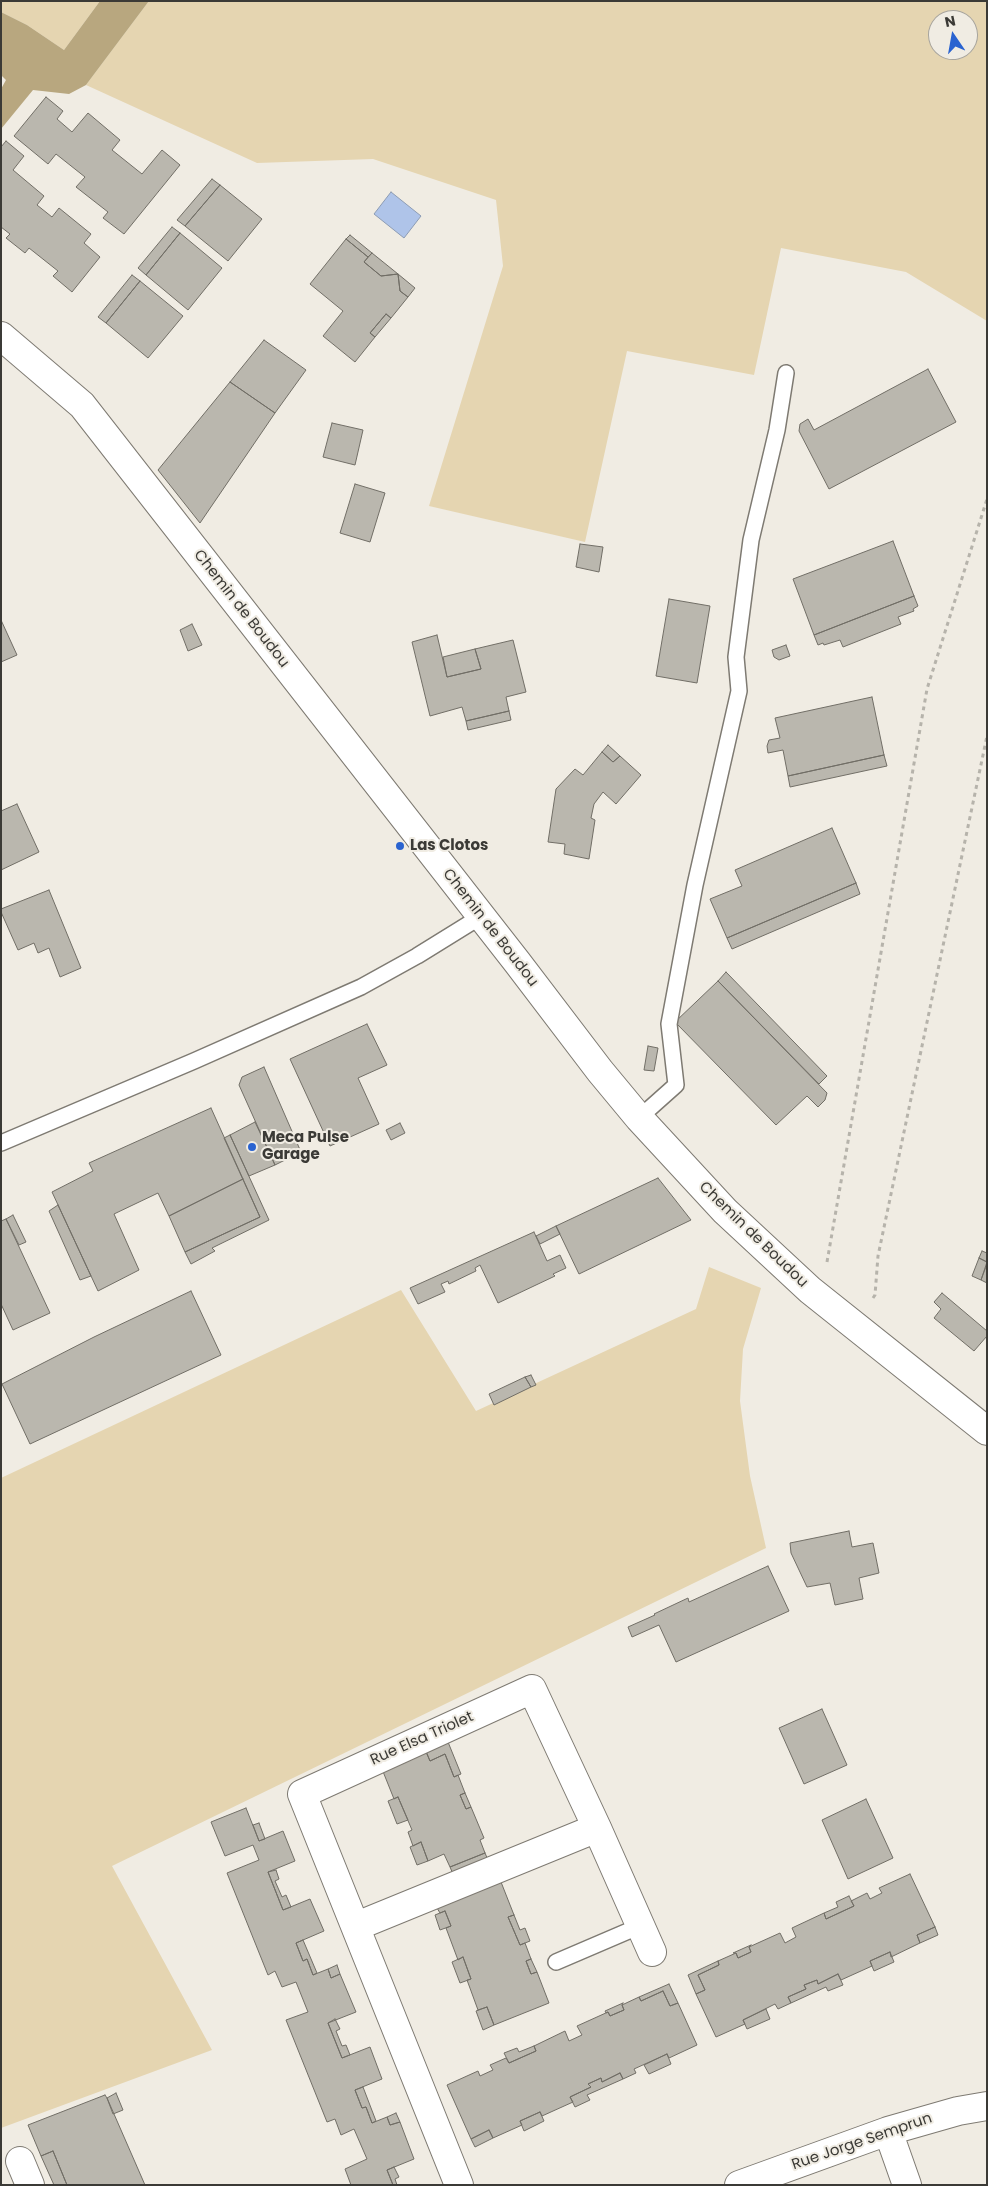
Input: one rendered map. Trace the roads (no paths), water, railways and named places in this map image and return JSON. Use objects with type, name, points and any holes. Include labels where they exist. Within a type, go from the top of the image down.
[{"type":"street","name":"Chemin de Boudou","points":[[1,336],[82,405],[639,1118],[725,1211],[810,1290],[987,1431]]},
{"type":"street","name":"Rue Elsa Triolet","points":[[459,2185],[357,1926],[302,1794],[532,1689],[652,1952]]},
{"type":"street","points":[[357,1926],[597,1828]]},
{"type":"street","name":"Rue Jorge Semprun","points":[[739,2185],[888,2131],[958,2111],[987,2106]]},
{"type":"street","points":[[888,2131],[908,2185]]},
{"type":"lane","points":[[639,1118],[676,1085],[669,1024],[703,848],[719,774],[730,741],[740,690],[736,657],[751,540],[777,430],[786,373]]},
{"type":"lane","points":[[1,1143],[361,987],[417,956],[480,916]]},
{"type":"lane","points":[[556,1962],[640,1926]]},
{"type":"water","points":[[391,192],[421,216],[404,238],[374,214]]},
{"type":"place","name":"Las Clotos","points":[[400,846]]},
{"type":"place","name":"Meca Pulse Garage","points":[[252,1147]]}]
